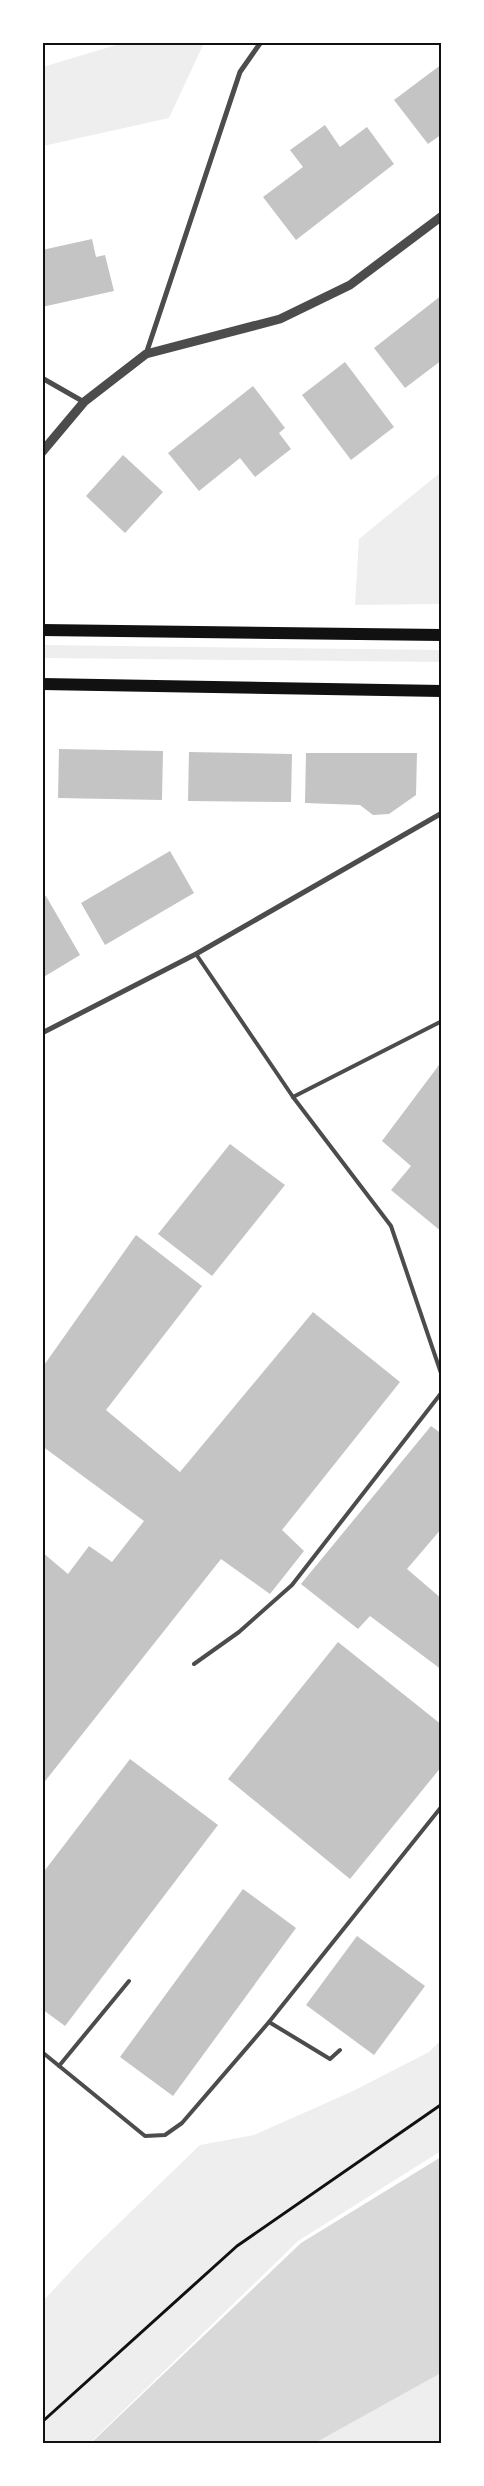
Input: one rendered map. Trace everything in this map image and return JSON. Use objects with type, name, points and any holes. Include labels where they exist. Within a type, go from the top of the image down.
[{"type":"main road","points":[[42,630],[442,636]]},
{"type":"main road","points":[[42,684],[400,688],[442,691]]},
{"type":"street","points":[[146,354],[240,72],[261,42]]},
{"type":"street","points":[[42,452],[84,402],[146,354],[280,319],[350,285],[442,216]]},
{"type":"street","points":[[42,378],[84,402]]},
{"type":"street","points":[[42,1033],[196,954],[442,813]]},
{"type":"lane","points":[[196,954],[293,1097],[392,1226],[442,1376]]},
{"type":"lane","points":[[293,1097],[442,1021]]},
{"type":"lane","points":[[194,1664],[239,1632],[292,1585],[442,1392]]},
{"type":"lane","points":[[42,2052],[145,2136],[165,2135],[182,2124],[269,2022],[442,1806]]},
{"type":"lane","points":[[60,2066],[129,1981]]},
{"type":"lane","points":[[269,2022],[330,2059],[340,2050]]},
{"type":"path","points":[[42,2422],[237,2246],[442,2104]]},
{"type":"shaded area","points":[[126,42],[204,43],[169,118],[43,146],[43,67]]},
{"type":"shaded area","points":[[441,472],[441,604],[355,605],[359,539]]},
{"type":"shaded area","points":[[43,645],[441,650],[442,662],[43,658]]},
{"type":"shaded area","points":[[441,2040],[441,2151],[298,2241],[90,2443],[43,2443],[42,2302],[84,2257],[200,2145],[254,2135],[351,2092],[429,2052]]},
{"type":"shaded area","points":[[441,2157],[441,2373],[315,2443],[91,2443],[301,2243]]},
{"type":"shaded area","points":[[441,2373],[441,2443],[315,2443]]},
{"type":"building","points":[[442,64],[442,134],[428,144],[394,100]]},
{"type":"building","points":[[325,125],[340,147],[367,127],[394,164],[296,240],[263,197],[303,167],[290,150]]},
{"type":"building","points":[[92,239],[96,257],[105,255],[114,291],[42,307],[42,250]]},
{"type":"building","points":[[442,295],[442,360],[405,388],[374,348]]},
{"type":"building","points":[[345,362],[394,427],[351,460],[302,395]]},
{"type":"building","points":[[253,386],[285,428],[279,433],[291,449],[255,477],[240,458],[199,491],[168,453]]},
{"type":"building","points":[[123,455],[163,492],[125,533],[86,496]]},
{"type":"building","points":[[59,749],[163,751],[162,800],[58,798]]},
{"type":"building","points":[[189,752],[292,754],[291,802],[188,801]]},
{"type":"building","points":[[306,753],[417,753],[416,795],[389,814],[373,815],[360,805],[305,803]]},
{"type":"building","points":[[170,851],[194,893],[105,945],[81,903]]},
{"type":"building","points":[[46,896],[80,955],[42,978],[42,898]]},
{"type":"building","points":[[442,1061],[442,1232],[391,1190],[411,1166],[382,1141]]},
{"type":"building","points":[[230,1144],[285,1185],[212,1276],[158,1234]]},
{"type":"building","points":[[136,1235],[202,1286],[106,1410],[180,1472],[313,1312],[400,1382],[282,1530],[304,1551],[270,1594],[221,1559],[42,1785],[42,1552],[68,1574],[89,1546],[112,1562],[144,1521],[42,1446],[42,1368]]},
{"type":"building","points":[[431,1426],[442,1434],[442,1528],[407,1569],[442,1599],[442,1670],[370,1616],[358,1629],[301,1584]]},
{"type":"building","points":[[338,1642],[442,1725],[442,1766],[350,1879],[228,1779]]},
{"type":"building","points":[[130,1759],[218,1825],[65,2026],[42,2009],[42,1874]]},
{"type":"building","points":[[243,1889],[296,1928],[173,2096],[120,2057]]},
{"type":"building","points":[[357,1936],[425,1986],[374,2055],[306,2005]]}]
